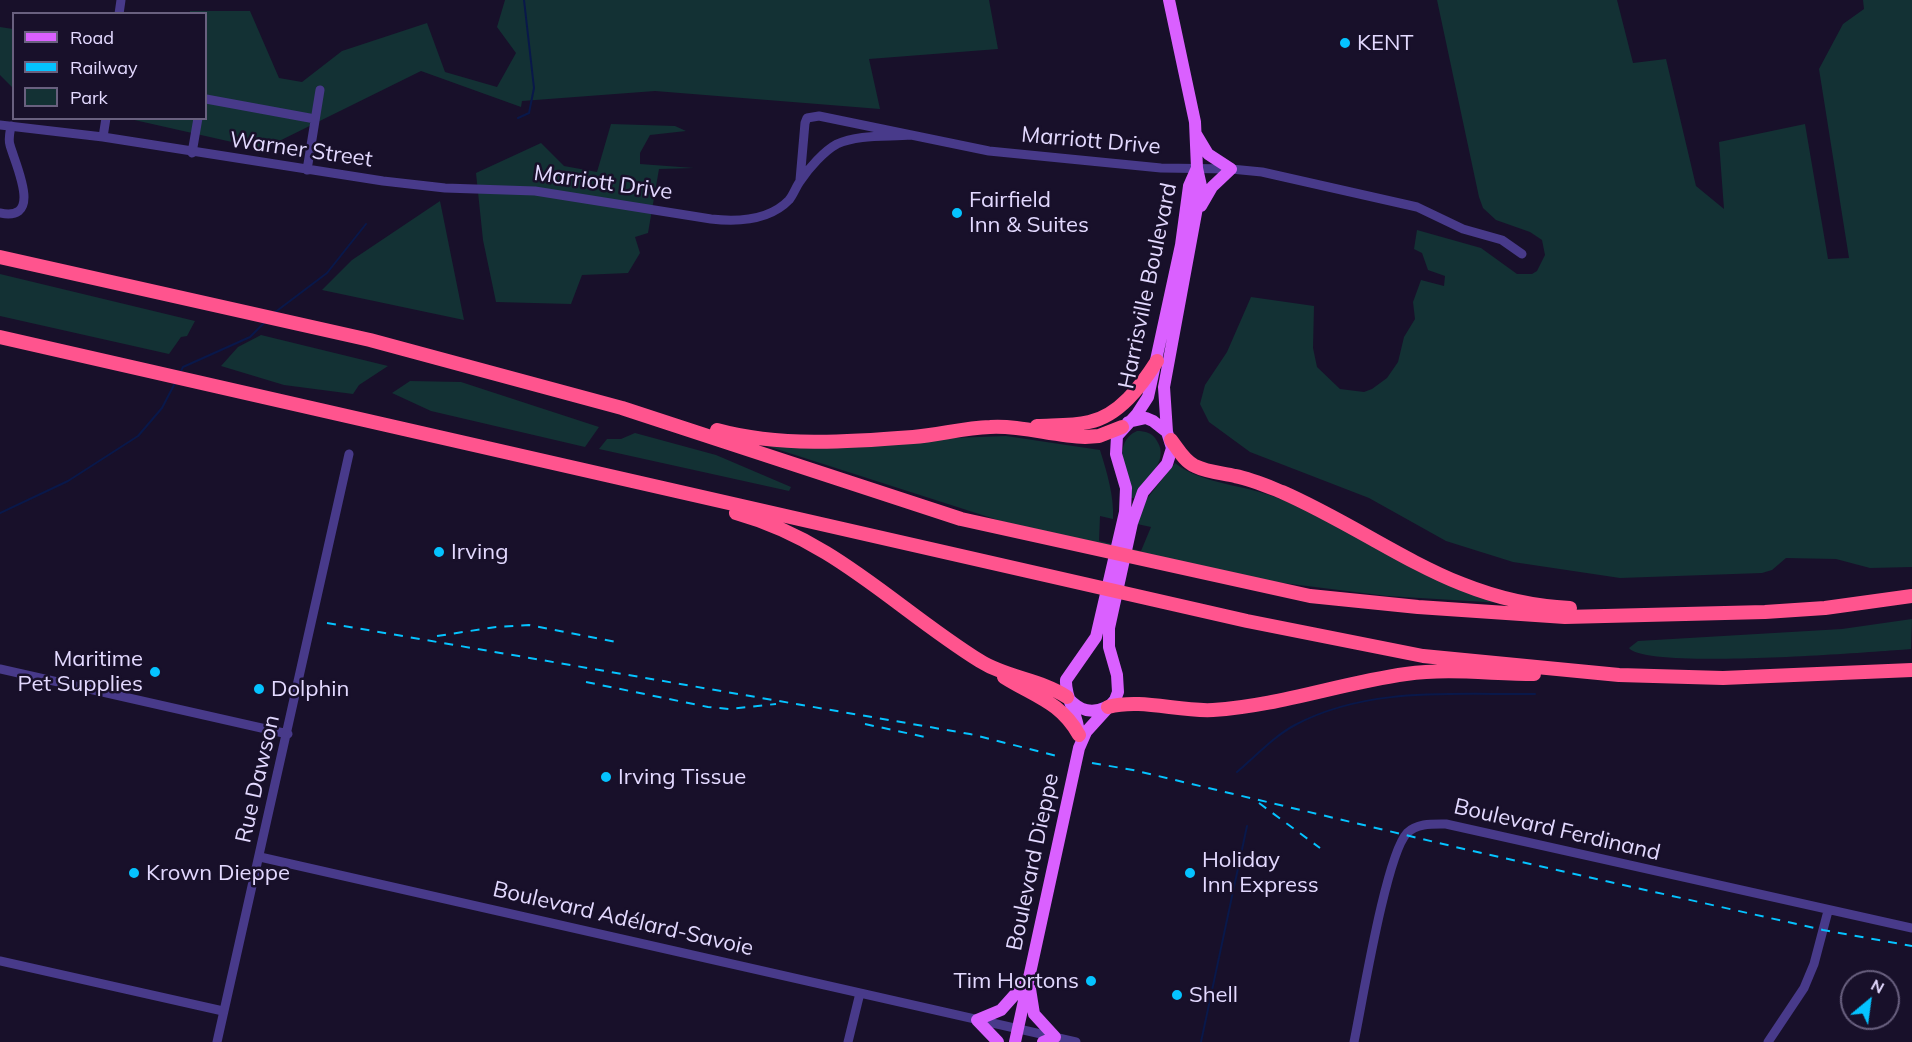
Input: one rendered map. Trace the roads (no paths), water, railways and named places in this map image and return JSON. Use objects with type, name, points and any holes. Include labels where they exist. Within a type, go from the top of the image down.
[{"type":"highway","points":[[0,257],[370,340],[622,408],[722,431],[804,441],[914,437],[959,429],[1014,428],[1089,422],[1108,415],[1126,401],[1157,361]]},
{"type":"highway","points":[[0,337],[1247,621],[1424,656],[1619,675]]},
{"type":"highway","points":[[622,408],[960,519],[1310,596],[1418,607],[1565,617],[1707,614],[1825,608],[1912,596]]},
{"type":"highway","points":[[1014,428],[1085,437],[1099,436],[1125,425]]},
{"type":"highway","points":[[1169,436],[1183,457],[1194,466],[1253,480],[1284,493],[1392,552],[1472,588],[1517,601],[1561,608],[1707,614]]},
{"type":"highway","points":[[586,470],[748,516],[795,535],[838,558],[982,662],[1055,706],[1069,718],[1079,742]]},
{"type":"highway","points":[[982,662],[1043,683],[1067,697]]},
{"type":"highway","points":[[1108,707],[1128,704],[1193,710],[1228,708],[1425,672],[1723,678],[1912,670]]},
{"type":"main road","points":[[1169,0],[1195,132],[1197,168]]},
{"type":"main road","points":[[1195,132],[1208,154],[1231,169],[1208,192],[1198,213]]},
{"type":"main road","name":"Harrisville Boulevard","points":[[1127,522],[1143,492],[1171,456],[1164,387],[1198,213],[1201,186],[1197,168]]},
{"type":"main road","name":"Harrisville Boulevard","points":[[1104,627],[1127,522],[1126,488],[1114,445],[1125,425],[1144,405],[1157,361],[1187,212],[1189,186],[1197,168]]},
{"type":"main road","name":"Harrisville Boulevard","points":[[1125,425],[1146,418],[1169,436]]},
{"type":"main road","points":[[1079,742],[1077,722],[1067,697],[1066,680],[1104,627]]},
{"type":"main road","points":[[1079,742],[1115,700],[1118,684],[1104,627]]},
{"type":"main road","points":[[1067,697],[1083,710],[1092,711],[1108,707]]},
{"type":"main road","name":"Boulevard Dieppe","points":[[1015,1042],[1079,742]]},
{"type":"main road","points":[[998,1042],[977,1020],[1001,1010],[1029,979]]},
{"type":"main road","points":[[1029,979],[1033,1010],[1040,1022],[1055,1037],[1043,1042]]},
{"type":"street","points":[[307,170],[320,90]]},
{"type":"street","points":[[207,99],[315,119]]},
{"type":"street","name":"Marriott Drive","points":[[800,180],[802,132],[807,118],[812,116],[989,151],[1057,160],[1262,172],[1417,207],[1463,229],[1502,240],[1522,254]]},
{"type":"street","points":[[103,137],[106,120]]},
{"type":"street","points":[[192,153],[198,120]]},
{"type":"street","name":"Warner Street","points":[[0,125],[103,137],[382,182]]},
{"type":"street","points":[[0,213],[14,214],[19,211],[24,201],[16,158],[10,146],[11,126]]},
{"type":"street","name":"Marriott Drive","points":[[382,182],[445,188],[535,191],[711,219],[739,221],[753,219],[778,208],[789,200],[800,180],[837,145],[854,139],[911,135]]},
{"type":"street","name":"Rue Dawson","points":[[217,1042],[288,734],[349,454]]},
{"type":"street","points":[[0,669],[288,734]]},
{"type":"street","name":"Boulevard Ferdinand","points":[[1354,1042],[1391,868],[1405,835],[1414,827],[1446,824],[1827,911],[1912,928]]},
{"type":"street","name":"Boulevard Adélard-Savoie","points":[[260,857],[977,1020],[1019,1024],[1055,1037]]},
{"type":"street","points":[[1768,1042],[1804,988],[1814,964],[1827,911]]},
{"type":"street","points":[[0,961],[223,1011]]},
{"type":"street","points":[[848,1042],[860,993]]},
{"type":"street","points":[[1055,1037],[1076,1042]]},
{"type":"waterway","points":[[518,118],[529,113],[534,88],[524,0]]},
{"type":"waterway","points":[[274,313],[327,273],[366,224]]},
{"type":"waterway","points":[[180,373],[183,367],[250,337],[266,321]]},
{"type":"waterway","points":[[0,513],[68,481],[138,436],[162,408],[175,383]]},
{"type":"waterway","points":[[1237,772],[1272,741],[1295,725],[1352,704],[1412,695],[1535,694]]},
{"type":"waterway","points":[[1201,1042],[1247,826]]},
{"type":"railway","points":[[327,623],[970,734],[1061,757]]},
{"type":"railway","points":[[437,636],[496,627],[529,625],[616,642]]},
{"type":"railway","points":[[586,682],[708,707],[729,709],[776,704]]},
{"type":"railway","points":[[865,724],[925,737]]},
{"type":"railway","points":[[1092,763],[1133,770],[1464,849],[1823,930],[1912,946]]},
{"type":"railway","points":[[1259,803],[1320,848]]},
{"type":"place","name":"KENT","points":[[1345,43]]},
{"type":"place","name":"Fairfield Inn & Suites","points":[[957,213]]},
{"type":"place","name":"Irving","points":[[439,552]]},
{"type":"place","name":"Maritime Pet Supplies","points":[[155,672]]},
{"type":"place","name":"Dolphin","points":[[259,689]]},
{"type":"place","name":"Irving Tissue","points":[[606,777]]},
{"type":"place","name":"Krown Dieppe","points":[[134,873]]},
{"type":"place","name":"Holiday Inn Express","points":[[1190,873]]},
{"type":"place","name":"Tim Hortons","points":[[1091,981]]},
{"type":"place","name":"Shell","points":[[1177,995]]}]
